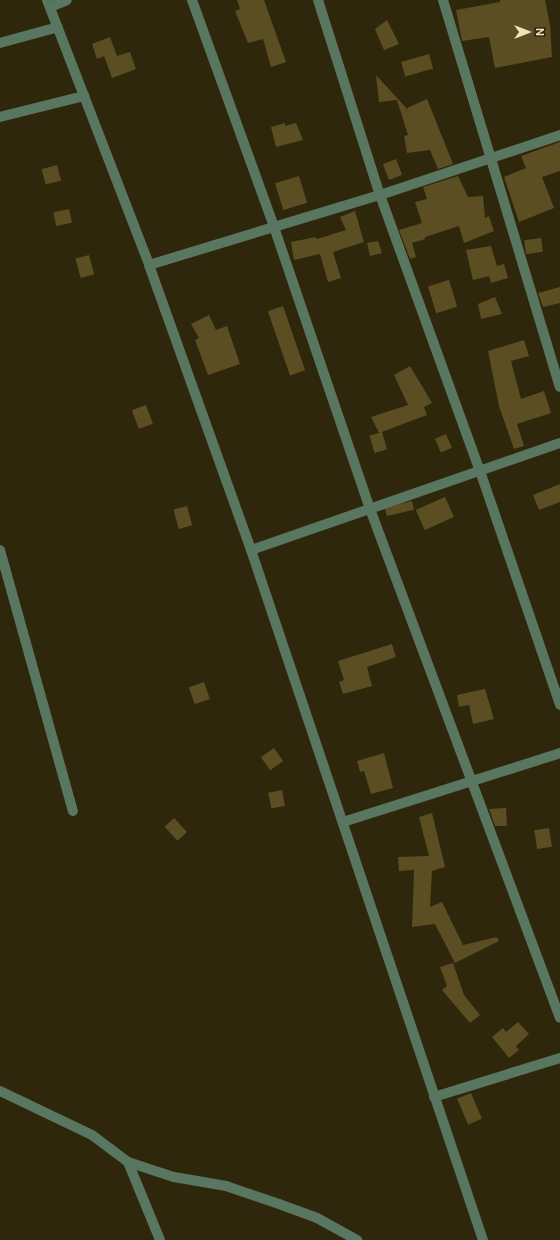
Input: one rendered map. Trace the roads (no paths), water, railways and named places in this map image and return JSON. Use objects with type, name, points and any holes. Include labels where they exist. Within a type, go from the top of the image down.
[{"type":"street","points":[[67,0],[49,3],[149,265],[251,550],[483,1240]]},
{"type":"street","points":[[192,0],[274,227],[370,509],[560,1018]]},
{"type":"street","points":[[318,0],[380,194],[480,471],[560,705]]},
{"type":"street","points":[[443,0],[560,387]]},
{"type":"street","points":[[0,43],[58,28]]},
{"type":"street","points":[[0,117],[84,96]]},
{"type":"street","points":[[149,265],[380,194],[560,135]]},
{"type":"street","points":[[251,550],[560,443]]},
{"type":"street","points":[[0,550],[74,811]]},
{"type":"street","points":[[343,822],[560,753]]},
{"type":"street","points":[[434,1097],[560,1059]]},
{"type":"street","points":[[0,1091],[92,1135],[128,1162],[174,1177],[226,1186],[279,1204],[317,1218],[357,1240]]},
{"type":"street","points":[[128,1162],[152,1215],[160,1240]]}]
